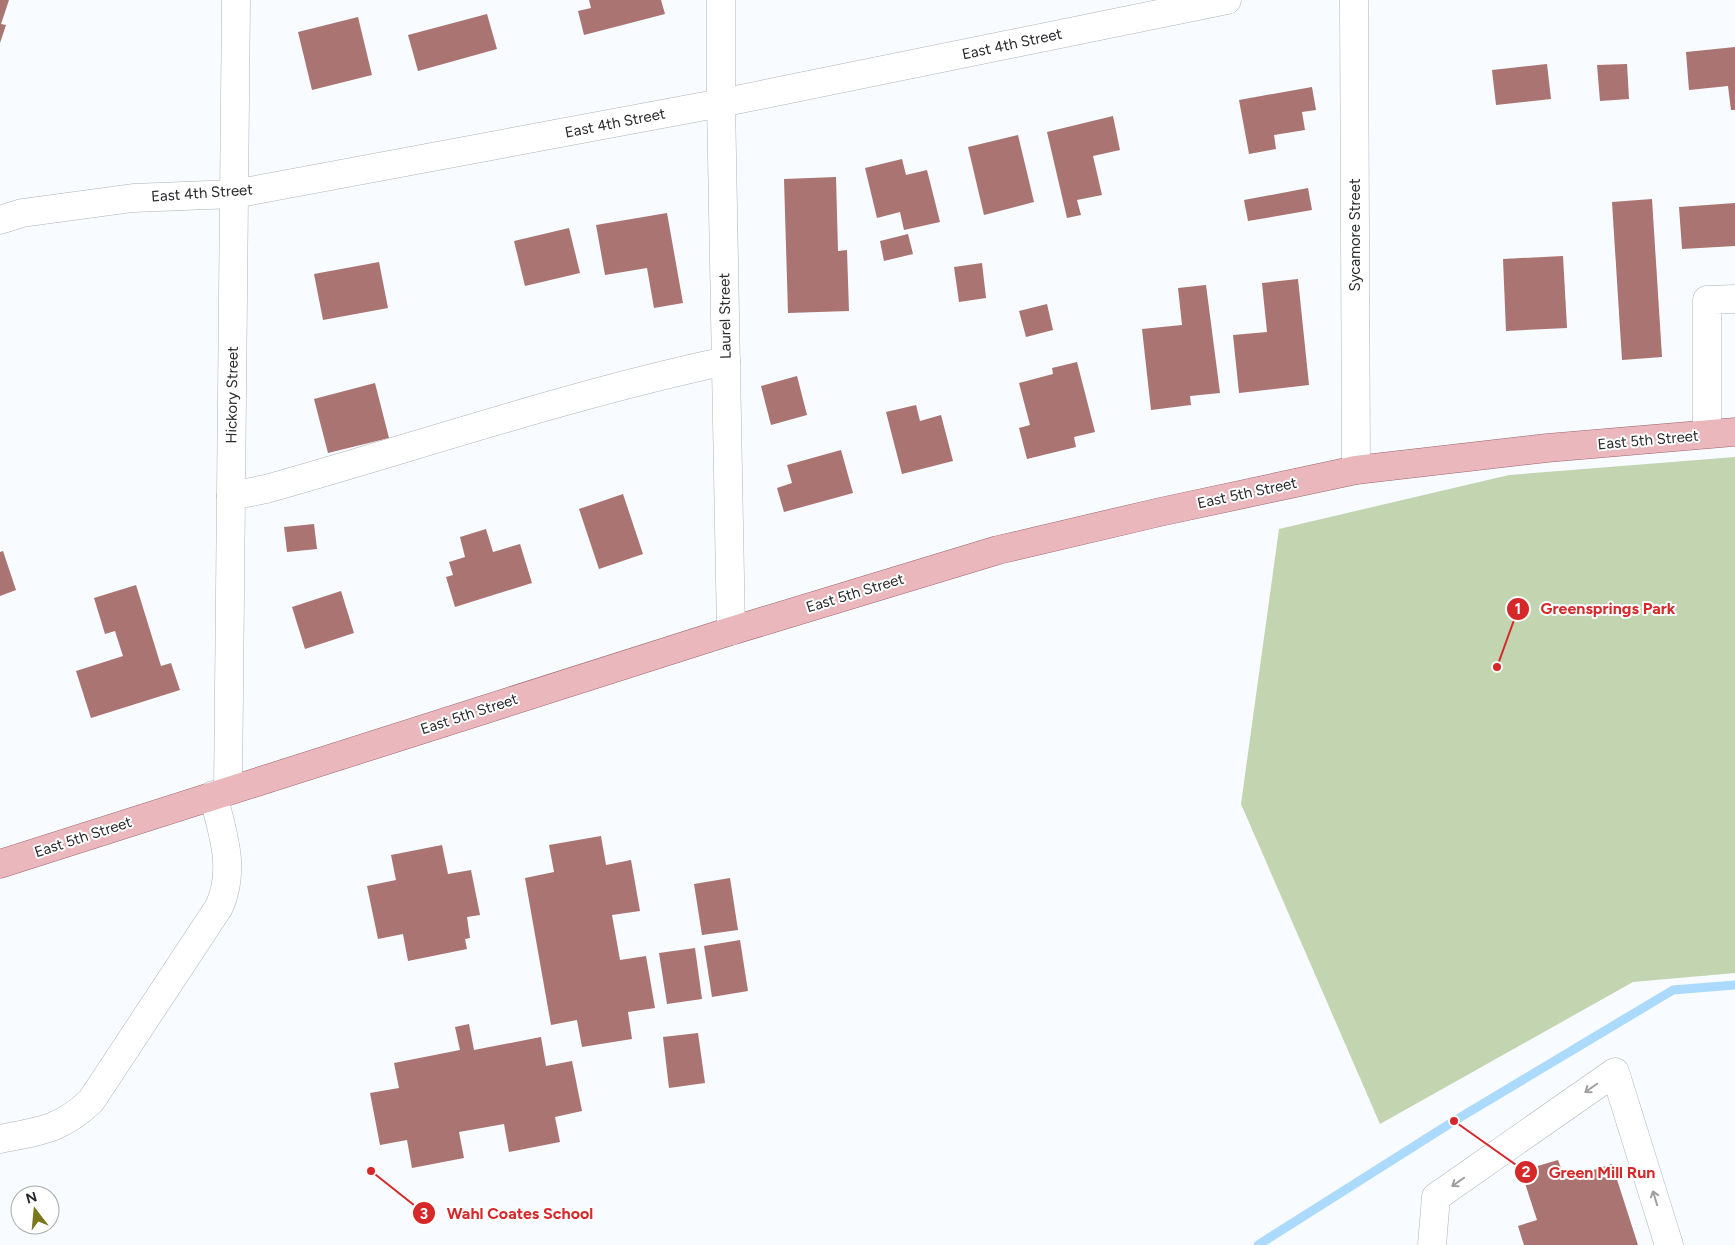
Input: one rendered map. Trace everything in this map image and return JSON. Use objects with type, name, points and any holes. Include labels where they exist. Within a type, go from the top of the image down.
[{"type":"main road","name":"East 5th Street","points":[[0,864],[731,631],[998,550],[1160,512],[1356,470],[1547,448],[1735,432]]},
{"type":"street","name":"Hickory Street","points":[[0,1139],[55,1127],[73,1118],[91,1101],[219,907],[226,892],[228,876],[221,793],[231,496],[236,0]]},
{"type":"street","name":"Laurel Street","points":[[721,0],[721,104],[731,631]]},
{"type":"street","name":"East 4th Street","points":[[0,220],[22,213],[133,198],[234,194],[721,104],[1227,0]]},
{"type":"street","name":"Sycamore Street","points":[[1354,0],[1356,470]]},
{"type":"street","points":[[1707,434],[1707,300],[1735,299]]},
{"type":"street","points":[[231,496],[266,490],[555,405],[675,372],[726,361]]},
{"type":"street","points":[[1432,1245],[1436,1197],[1615,1072],[1669,1245]]},
{"type":"green space","points":[[1735,457],[1735,973],[1633,982],[1380,1124],[1241,804],[1279,529],[1509,475]]},
{"type":"building","points":[[0,0],[9,0],[1,24],[6,25],[0,43]]},
{"type":"building","points":[[589,0],[661,0],[665,14],[584,35],[578,11],[591,8]]},
{"type":"building","points":[[487,14],[497,49],[418,71],[408,35]]},
{"type":"building","points":[[358,17],[372,75],[312,90],[298,32]]},
{"type":"building","points":[[1735,47],[1735,110],[1731,110],[1728,86],[1689,90],[1686,52]]},
{"type":"building","points":[[1547,64],[1551,99],[1496,105],[1492,70]]},
{"type":"building","points":[[1627,64],[1629,99],[1600,101],[1597,65]]},
{"type":"building","points":[[1312,87],[1316,110],[1302,112],[1305,130],[1274,135],[1276,149],[1249,154],[1239,100]]},
{"type":"building","points":[[1113,116],[1120,150],[1093,156],[1102,195],[1077,200],[1081,215],[1067,218],[1047,132]]},
{"type":"building","points":[[1018,135],[1034,202],[984,215],[968,147]]},
{"type":"building","points":[[902,159],[906,175],[927,170],[940,222],[904,230],[900,212],[877,218],[865,168]]},
{"type":"building","points":[[836,177],[838,251],[847,250],[849,311],[788,313],[784,179]]},
{"type":"building","points":[[1308,188],[1312,210],[1248,221],[1244,200]]},
{"type":"building","points":[[1652,199],[1662,357],[1622,360],[1612,202]]},
{"type":"building","points":[[1735,203],[1735,246],[1682,249],[1679,207]]},
{"type":"building","points":[[667,213],[683,303],[654,308],[647,268],[605,275],[596,225]]},
{"type":"building","points":[[569,228],[580,273],[525,286],[514,241]]},
{"type":"building","points":[[908,234],[913,254],[884,261],[880,241]]},
{"type":"building","points":[[1563,256],[1567,328],[1506,331],[1503,259]]},
{"type":"building","points":[[379,262],[388,308],[323,320],[314,274]]},
{"type":"building","points":[[982,263],[986,298],[959,302],[954,267]]},
{"type":"building","points":[[1298,279],[1309,385],[1239,393],[1233,335],[1267,332],[1262,283]]},
{"type":"building","points":[[1206,285],[1220,393],[1190,396],[1191,405],[1151,410],[1142,329],[1182,325],[1178,288]]},
{"type":"building","points":[[1047,304],[1053,330],[1026,337],[1019,311]]},
{"type":"building","points":[[1077,362],[1095,432],[1074,437],[1076,447],[1027,459],[1019,428],[1030,425],[1019,383],[1053,374],[1052,368]]},
{"type":"building","points":[[797,376],[807,415],[771,425],[761,386]]},
{"type":"building","points":[[375,383],[389,438],[328,453],[314,399]]},
{"type":"building","points":[[916,405],[920,421],[941,415],[953,461],[902,474],[886,412]]},
{"type":"building","points":[[841,450],[853,493],[784,512],[777,488],[792,483],[787,465]]},
{"type":"building","points":[[623,494],[643,554],[599,569],[579,509]]},
{"type":"building","points":[[314,524],[317,549],[287,552],[284,527]]},
{"type":"building","points":[[486,529],[493,552],[520,544],[532,583],[455,607],[446,577],[453,575],[449,562],[465,557],[460,537]]},
{"type":"building","points":[[3,551],[16,590],[0,596],[0,552]]},
{"type":"building","points":[[136,585],[161,666],[171,663],[180,690],[91,718],[76,671],[123,656],[115,631],[105,634],[94,598]]},
{"type":"building","points":[[341,591],[354,633],[305,649],[292,607]]},
{"type":"building","points":[[601,836],[606,865],[631,860],[640,911],[612,915],[620,960],[646,956],[655,1008],[628,1012],[632,1039],[582,1047],[577,1020],[551,1025],[525,878],[554,872],[549,845]]},
{"type":"building","points":[[442,845],[448,874],[471,870],[480,915],[467,917],[470,938],[465,939],[467,949],[408,961],[403,934],[378,939],[367,886],[396,880],[391,855]]},
{"type":"building","points":[[730,878],[738,930],[702,935],[694,884]]},
{"type":"building","points":[[740,940],[748,991],[712,997],[704,946]]},
{"type":"building","points":[[695,948],[702,999],[667,1004],[659,953]]},
{"type":"building","points":[[469,1024],[474,1050],[541,1037],[546,1066],[572,1061],[582,1111],[555,1117],[560,1142],[509,1152],[504,1124],[459,1132],[464,1158],[412,1168],[407,1140],[380,1145],[370,1093],[399,1088],[394,1063],[460,1050],[455,1027]]},
{"type":"building","points":[[698,1033],[705,1083],[669,1088],[663,1037]]},
{"type":"building","points":[[1558,1160],[1565,1179],[1612,1164],[1638,1245],[1524,1245],[1518,1226],[1537,1220],[1521,1171]]},
{"type":"waterway","points":[[1258,1245],[1454,1121],[1673,990],[1735,985]]},
{"type":"place","name":"Greensprings Park","points":[[1497,667]]},
{"type":"place","name":"Green Mill Run","points":[[1454,1121]]},
{"type":"place","name":"Wahl Coates School","points":[[371,1171]]}]
